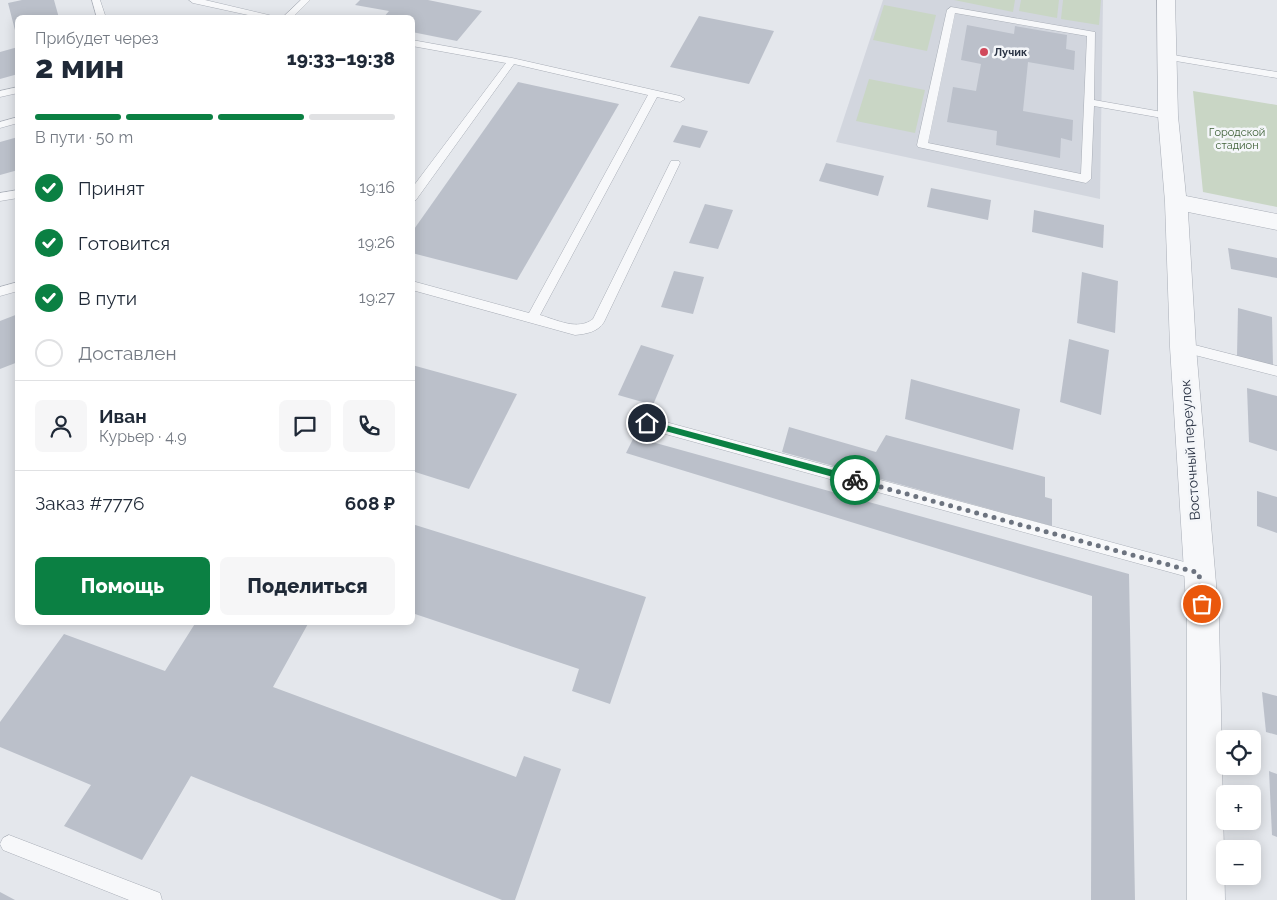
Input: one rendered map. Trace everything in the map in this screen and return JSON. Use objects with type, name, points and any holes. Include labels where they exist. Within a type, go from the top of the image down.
[{"type":"street","name":"Восточный переулок","points":[[1166,0],[1168,116],[1176,202],[1183,347],[1203,619],[1206,900]]},
{"type":"street","points":[[1176,202],[1277,222]]},
{"type":"lane","points":[[96,0],[101,15]]},
{"type":"lane","points":[[193,0],[263,15]]},
{"type":"lane","points":[[289,15],[306,0]]},
{"type":"lane","points":[[951,10],[1092,34],[1089,102],[1086,179],[922,146],[951,10]]},
{"type":"lane","points":[[415,44],[512,61],[680,99]]},
{"type":"lane","points":[[1167,57],[1277,75]]},
{"type":"lane","points":[[415,194],[512,61]]},
{"type":"lane","points":[[0,94],[15,91]]},
{"type":"lane","points":[[532,318],[654,93]]},
{"type":"lane","points":[[1089,102],[1168,116]]},
{"type":"lane","points":[[0,125],[15,121]]},
{"type":"lane","points":[[415,286],[532,318],[583,330],[592,328],[598,322],[675,163]]},
{"type":"lane","points":[[0,197],[15,194]]},
{"type":"lane","points":[[0,292],[15,287]]},
{"type":"lane","points":[[1183,347],[1277,371]]},
{"type":"lane","points":[[647,423],[1199,573]]},
{"type":"lane","points":[[9,844],[153,900]]},
{"type":"shaded area","name":"Лучик","points":[[883,0],[1103,0],[1100,199],[836,142]]},
{"type":"green space","points":[[954,0],[1015,0],[1013,12]]},
{"type":"green space","points":[[1021,0],[1059,0],[1057,18],[1019,11]]},
{"type":"green space","points":[[1063,0],[1101,0],[1099,25],[1061,19]]},
{"type":"green space","points":[[884,5],[936,15],[927,51],[873,40]]},
{"type":"green space","points":[[869,79],[925,90],[915,133],[856,121]]},
{"type":"green space","name":"Городской стадион","points":[[1193,91],[1277,105],[1277,207],[1203,192]]},
{"type":"building","points":[[22,0],[54,0],[58,15],[15,15],[15,30],[8,3]]},
{"type":"building","points":[[360,0],[428,0],[482,11],[457,41],[415,33],[415,15],[386,15],[389,11],[355,5]]},
{"type":"building","points":[[699,16],[774,31],[749,84],[670,67]]},
{"type":"building","points":[[967,25],[1014,34],[1015,26],[1067,35],[1066,49],[1075,51],[1074,70],[1028,62],[1023,111],[1073,120],[1072,141],[1061,138],[1060,158],[996,145],[997,131],[947,122],[953,87],[976,91],[981,64],[961,60]]},
{"type":"building","points":[[15,48],[15,75],[0,79],[0,52]]},
{"type":"building","points":[[518,82],[619,104],[517,280],[415,254],[415,228]]},
{"type":"building","points":[[682,125],[708,131],[700,148],[673,142]]},
{"type":"building","points":[[15,138],[15,171],[0,175],[0,142]]},
{"type":"building","points":[[826,163],[884,176],[878,196],[819,181]]},
{"type":"building","points":[[931,188],[991,200],[988,220],[927,207]]},
{"type":"building","points":[[705,204],[733,210],[718,249],[689,243]]},
{"type":"building","points":[[1034,210],[1104,225],[1103,248],[1032,232]]},
{"type":"building","points":[[1228,248],[1277,258],[1277,278],[1231,269]]},
{"type":"building","points":[[674,271],[704,277],[693,314],[661,307]]},
{"type":"building","points":[[1082,272],[1118,281],[1115,333],[1077,323]]},
{"type":"building","points":[[1238,308],[1272,317],[1273,366],[1237,356]]},
{"type":"building","points":[[15,315],[15,363],[0,369],[0,321]]},
{"type":"building","points":[[1069,339],[1109,350],[1101,415],[1060,402]]},
{"type":"building","points":[[641,345],[674,355],[653,405],[618,395]]},
{"type":"building","points":[[415,366],[517,394],[469,489],[415,472]]},
{"type":"building","points":[[911,379],[1020,409],[1013,450],[905,419]]},
{"type":"building","points":[[1247,388],[1277,396],[1277,451],[1249,442]]},
{"type":"building","points":[[789,427],[876,452],[886,435],[1045,477],[1045,497],[1052,499],[1052,526],[782,452]]},
{"type":"building","points":[[634,437],[1129,574],[1135,900],[1091,900],[1092,596],[626,453]]},
{"type":"building","points":[[1257,491],[1277,497],[1277,533],[1257,526]]},
{"type":"building","points":[[415,525],[646,597],[610,704],[572,691],[579,669],[415,614]]},
{"type":"building","points":[[194,625],[307,625],[273,687],[516,777],[524,756],[561,769],[515,900],[502,900],[191,776],[142,860],[64,826],[91,785],[0,747],[0,722],[64,634],[165,671]]},
{"type":"building","points":[[1262,692],[1277,696],[1277,735],[1266,732]]},
{"type":"building","points":[[1269,771],[1277,774],[1277,837],[1272,835]]},
{"type":"building","points":[[0,892],[15,900],[0,900]]},
{"type":"way so far","points":[[855,480],[1199,573],[1202,604]]},
{"type":"place","name":"Лучик","points":[[984,52]]},
{"type":"route","points":[[647,423],[855,480]]}]
